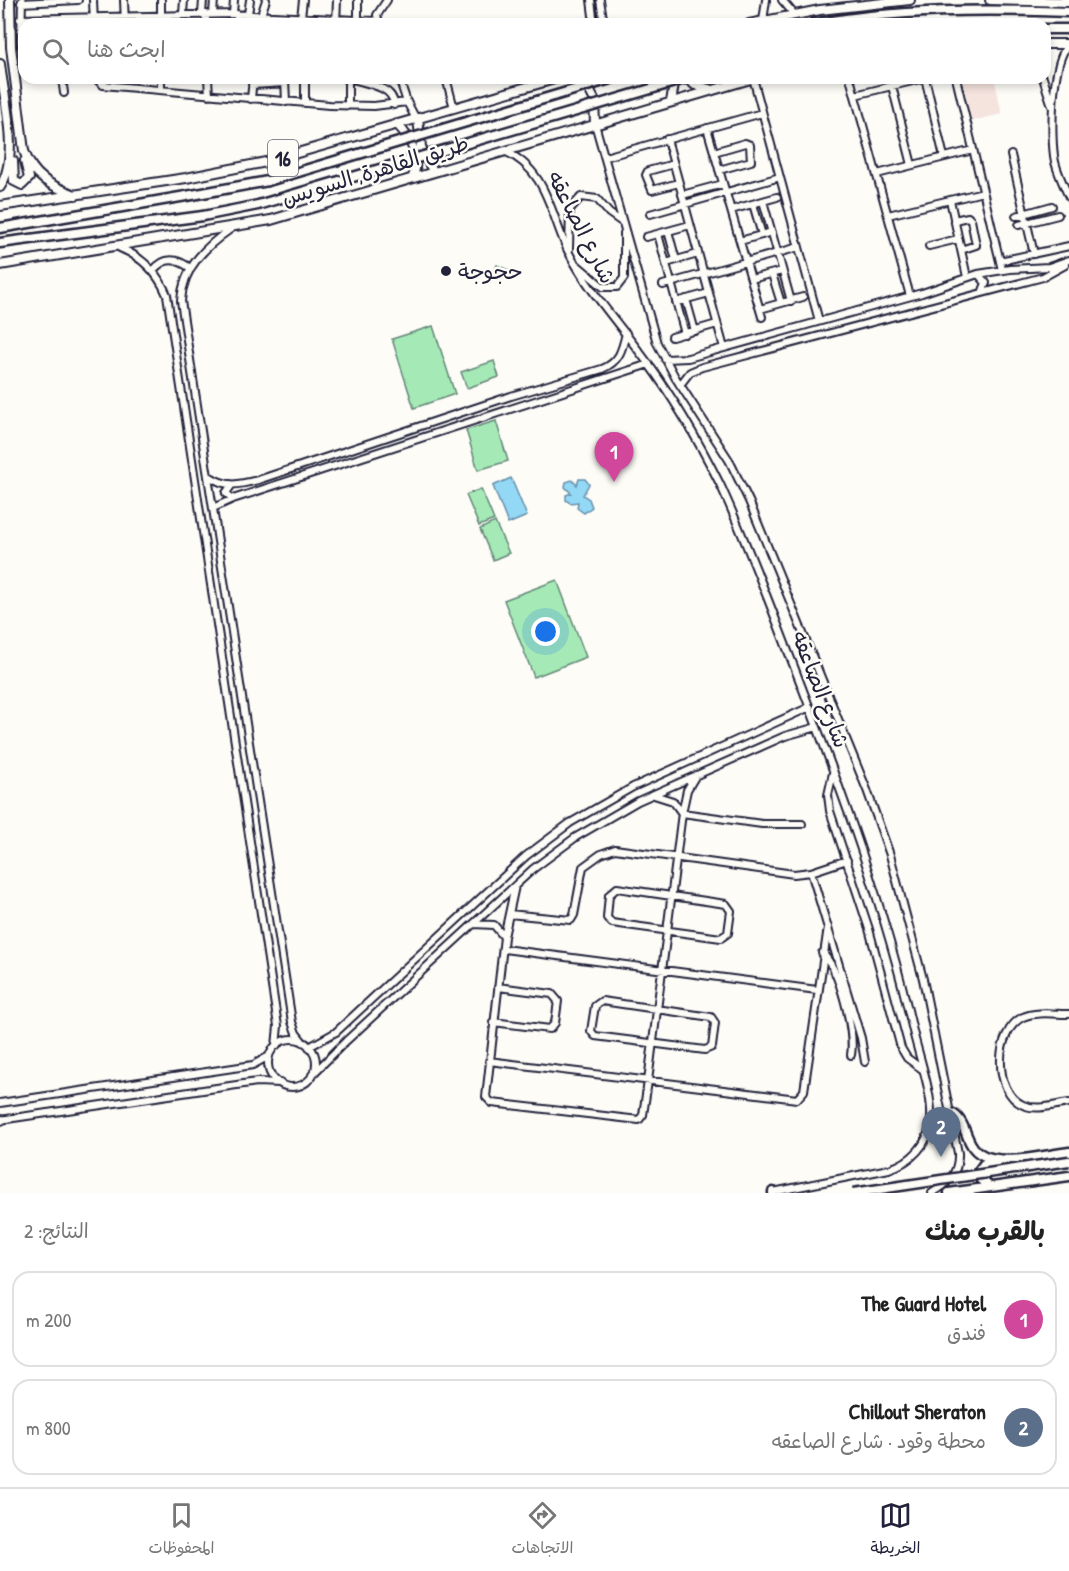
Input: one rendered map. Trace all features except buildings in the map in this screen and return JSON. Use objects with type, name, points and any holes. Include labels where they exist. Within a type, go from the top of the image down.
[{"type":"highway","points":[[855,18],[890,13],[965,9],[1069,12]]},
{"type":"highway","points":[[1051,29],[1069,29]]},
{"type":"highway","name":"16","points":[[0,228],[268,181],[594,84]]},
{"type":"highway","name":"16","points":[[0,243],[203,216],[258,205],[667,84]]},
{"type":"highway","name":"16","points":[[0,221],[23,224]]},
{"type":"highway","points":[[951,1113],[959,1118],[970,1144],[978,1153],[989,1159],[1003,1160]]},
{"type":"highway","points":[[990,1187],[980,1179],[979,1169],[984,1164],[1069,1152]]},
{"type":"highway","points":[[853,1193],[1069,1161]]},
{"type":"highway","points":[[949,1193],[990,1187],[1005,1189],[1069,1176]]},
{"type":"main road","points":[[0,64],[14,181],[24,185],[29,178],[11,47],[10,0]]},
{"type":"main road","points":[[776,18],[852,5],[910,0]]},
{"type":"main road","points":[[990,0],[1069,2]]},
{"type":"main road","points":[[1051,44],[1069,44]]},
{"type":"main road","name":"طريق القاهرة, السويس","points":[[0,206],[240,168],[292,156],[537,84]]},
{"type":"main road","points":[[586,84],[594,99],[595,124]]},
{"type":"main road","points":[[671,102],[674,84]]},
{"type":"main road","points":[[696,84],[711,90]]},
{"type":"main road","name":"طريق القاهرة, السويس","points":[[0,265],[120,248],[271,220],[732,84]]},
{"type":"main road","points":[[417,118],[421,147],[432,171]]},
{"type":"main road","points":[[397,124],[414,149],[416,160],[413,177]]},
{"type":"main road","points":[[24,151],[29,163],[41,178],[77,195]]},
{"type":"main road","points":[[0,187],[8,172],[10,154]]},
{"type":"street","points":[[20,18],[21,2],[78,0]]},
{"type":"street","points":[[93,0],[93,16]]},
{"type":"street","points":[[124,0],[124,18]]},
{"type":"street","points":[[161,0],[161,15]]},
{"type":"street","points":[[184,0],[186,18]]},
{"type":"street","points":[[203,0],[205,18]]},
{"type":"street","points":[[213,14],[214,0]]},
{"type":"street","points":[[234,0],[236,18]]},
{"type":"street","points":[[248,14],[250,0]]},
{"type":"street","points":[[261,18],[266,0]]},
{"type":"street","points":[[299,18],[303,0]]},
{"type":"street","points":[[337,0],[337,18]]},
{"type":"street","points":[[358,0],[358,18]]},
{"type":"street","points":[[378,18],[377,15],[387,0]]},
{"type":"street","points":[[591,0],[594,18]]},
{"type":"street","points":[[599,18],[603,16],[600,0]]},
{"type":"street","points":[[763,18],[766,0]]},
{"type":"street","points":[[782,0],[794,14]]},
{"type":"street","points":[[44,18],[185,14],[248,14],[293,18]]},
{"type":"street","points":[[1069,44],[1061,54],[1052,106],[1056,164],[1069,197]]},
{"type":"street","points":[[63,84],[64,93]]},
{"type":"street","points":[[161,84],[161,90]]},
{"type":"street","points":[[208,84],[209,95]]},
{"type":"street","points":[[251,99],[253,84]]},
{"type":"street","points":[[285,84],[286,102]]},
{"type":"street","points":[[305,84],[305,103]]},
{"type":"street","points":[[348,106],[349,84]]},
{"type":"street","points":[[366,84],[391,93],[394,105]]},
{"type":"street","points":[[401,84],[407,102],[417,118]]},
{"type":"street","points":[[448,84],[454,108]]},
{"type":"street","points":[[755,84],[819,321]]},
{"type":"street","points":[[852,84],[910,296]]},
{"type":"street","points":[[855,95],[900,84]]},
{"type":"street","points":[[926,84],[944,157]]},
{"type":"street","points":[[957,84],[1002,270]]},
{"type":"street","points":[[1045,84],[1052,106]]},
{"type":"street","points":[[107,85],[348,106],[394,105],[407,102]]},
{"type":"street","points":[[892,86],[912,165]]},
{"type":"street","points":[[605,157],[762,113]]},
{"type":"street","name":"شارع الصاعقه","points":[[595,124],[648,319],[665,359],[721,447],[746,494],[875,812],[897,877],[916,949],[958,1153],[957,1167],[948,1183],[932,1193]]},
{"type":"street","points":[[707,128],[762,317]]},
{"type":"street","points":[[667,139],[724,348]]},
{"type":"street","points":[[714,152],[745,144],[750,146],[751,161],[719,170]]},
{"type":"street","points":[[877,174],[973,150]]},
{"type":"street","name":"شارع الصاعقه","points":[[503,151],[523,162],[538,178],[575,264],[601,303],[649,364],[701,448],[724,492],[810,707],[889,938],[922,1069],[931,1121],[923,1143],[911,1158],[889,1169],[772,1193]]},
{"type":"street","points":[[1011,155],[1034,254]]},
{"type":"street","points":[[674,164],[648,171],[646,175],[652,190],[679,183]]},
{"type":"street","points":[[650,214],[780,177]]},
{"type":"street","points":[[682,195],[723,184]]},
{"type":"street","points":[[888,214],[983,192]]},
{"type":"street","points":[[568,250],[570,209],[581,197],[597,199],[624,226],[624,278],[618,287],[603,287],[575,264]]},
{"type":"street","points":[[731,210],[777,197]]},
{"type":"street","points":[[950,200],[967,277]]},
{"type":"street","points":[[763,201],[790,301]]},
{"type":"street","points":[[753,204],[762,235]]},
{"type":"street","points":[[1016,216],[1052,206]]},
{"type":"street","points":[[1036,210],[1039,220]]},
{"type":"street","points":[[1019,225],[1058,215]]},
{"type":"street","points":[[954,220],[968,218],[971,220],[975,245],[961,250]]},
{"type":"street","points":[[646,237],[690,225]]},
{"type":"street","points":[[232,228],[210,245],[190,269],[182,289],[181,301],[292,1022],[296,1033],[309,1047],[316,1063],[312,1075]]},
{"type":"street","points":[[668,231],[676,260]]},
{"type":"street","points":[[740,241],[772,232]]},
{"type":"street","points":[[658,234],[685,333]]},
{"type":"street","points":[[929,246],[958,239]]},
{"type":"street","points":[[1000,261],[1069,246]]},
{"type":"street","points":[[663,285],[799,247]]},
{"type":"street","points":[[0,1103],[253,1065],[269,1056],[276,1046],[278,1026],[169,307],[165,289],[153,271],[134,255],[120,248]]},
{"type":"street","points":[[666,263],[699,254]]},
{"type":"street","points":[[153,271],[160,263],[170,260],[180,261],[190,269]]},
{"type":"street","points":[[665,359],[688,358],[910,296],[978,274],[1049,267],[1069,260]]},
{"type":"street","points":[[680,385],[694,370],[1048,275],[1069,260]]},
{"type":"street","points":[[751,279],[783,271]]},
{"type":"street","points":[[772,274],[780,303]]},
{"type":"street","points":[[978,274],[986,283],[982,293]]},
{"type":"street","points":[[676,302],[709,293]]},
{"type":"street","points":[[760,309],[803,297]]},
{"type":"street","points":[[686,299],[695,331]]},
{"type":"street","points":[[672,337],[717,324]]},
{"type":"street","points":[[209,476],[222,484],[231,486],[258,480],[614,364],[621,352],[626,333]]},
{"type":"street","points":[[688,358],[687,365],[694,370]]},
{"type":"street","points":[[614,364],[622,374]]},
{"type":"street","points":[[213,508],[233,499],[649,364]]},
{"type":"street","points":[[231,486],[226,493],[233,499]]},
{"type":"street","points":[[309,1047],[336,1032],[526,856],[570,823],[633,787],[810,707]]},
{"type":"street","points":[[0,1120],[257,1082],[298,1086],[515,886],[576,837],[606,818],[652,795],[791,733],[817,727]]},
{"type":"street","points":[[834,773],[828,802],[869,928],[901,1048],[907,1058],[922,1069]]},
{"type":"street","points":[[515,886],[504,937],[485,1092],[487,1099],[492,1103],[636,1120],[643,1115],[682,813],[687,790],[696,775]]},
{"type":"street","points":[[652,795],[673,801],[682,813],[762,824],[802,824]]},
{"type":"street","points":[[509,914],[571,920],[574,915],[581,870],[606,852],[619,849],[788,873],[811,872],[847,860]]},
{"type":"street","points":[[811,872],[861,1038],[865,1062]]},
{"type":"street","points":[[617,888],[671,896],[724,903],[730,907],[729,931],[723,937],[667,931],[610,922],[607,916],[609,895],[617,888]]},
{"type":"street","points":[[474,924],[494,925],[504,937]]},
{"type":"street","points":[[489,1060],[794,1099],[804,1091],[822,953],[828,927]]},
{"type":"street","points":[[504,949],[817,990]]},
{"type":"street","points":[[822,953],[833,968],[845,1008],[852,1036],[851,1055]]},
{"type":"street","points":[[493,1022],[550,1029],[555,1025],[558,1001],[552,994],[498,987]]},
{"type":"street","points":[[600,1002],[711,1017],[715,1023],[713,1045],[705,1050],[653,1044],[595,1036],[591,1031],[594,1009],[600,1002]]},
{"type":"street","points":[[1069,1014],[1031,1014],[1014,1023],[1005,1041],[1001,1065],[1006,1088],[1014,1100],[1022,1105],[1038,1108],[1069,1103]]},
{"type":"street","points":[[276,1046],[292,1039],[303,1042]]},
{"type":"street","points":[[269,1056],[271,1074],[280,1083]]},
{"type":"shaded area","points":[[963,84],[995,84],[1002,114],[972,121]]},
{"type":"green space","points":[[497,265],[512,272],[509,280],[493,273]]},
{"type":"green space","points":[[433,326],[455,394],[414,408],[392,339]]},
{"type":"green space","points":[[494,361],[499,377],[467,388],[461,372]]},
{"type":"green space","points":[[496,421],[508,461],[478,470],[466,430]]},
{"type":"green space","points":[[481,489],[494,520],[479,526],[466,495]]},
{"type":"green space","points":[[495,522],[509,553],[493,560],[480,529]]},
{"type":"green space","points":[[557,580],[586,657],[534,677],[504,600]]},
{"type":"water","points":[[511,478],[527,516],[508,524],[493,486]]},
{"type":"water","points":[[579,479],[585,479],[589,484],[583,495],[589,499],[592,507],[584,513],[577,508],[578,502],[570,503],[566,500],[566,495],[571,493],[565,487],[566,482],[572,480],[577,485]]},
{"type":"place","name":"حجوجة","points":[[446,271]]},
{"type":"place","name":"The Guard Hotel","points":[[614,482]]},
{"type":"place","name":"Chillout Sheraton","points":[[941,1157]]}]
